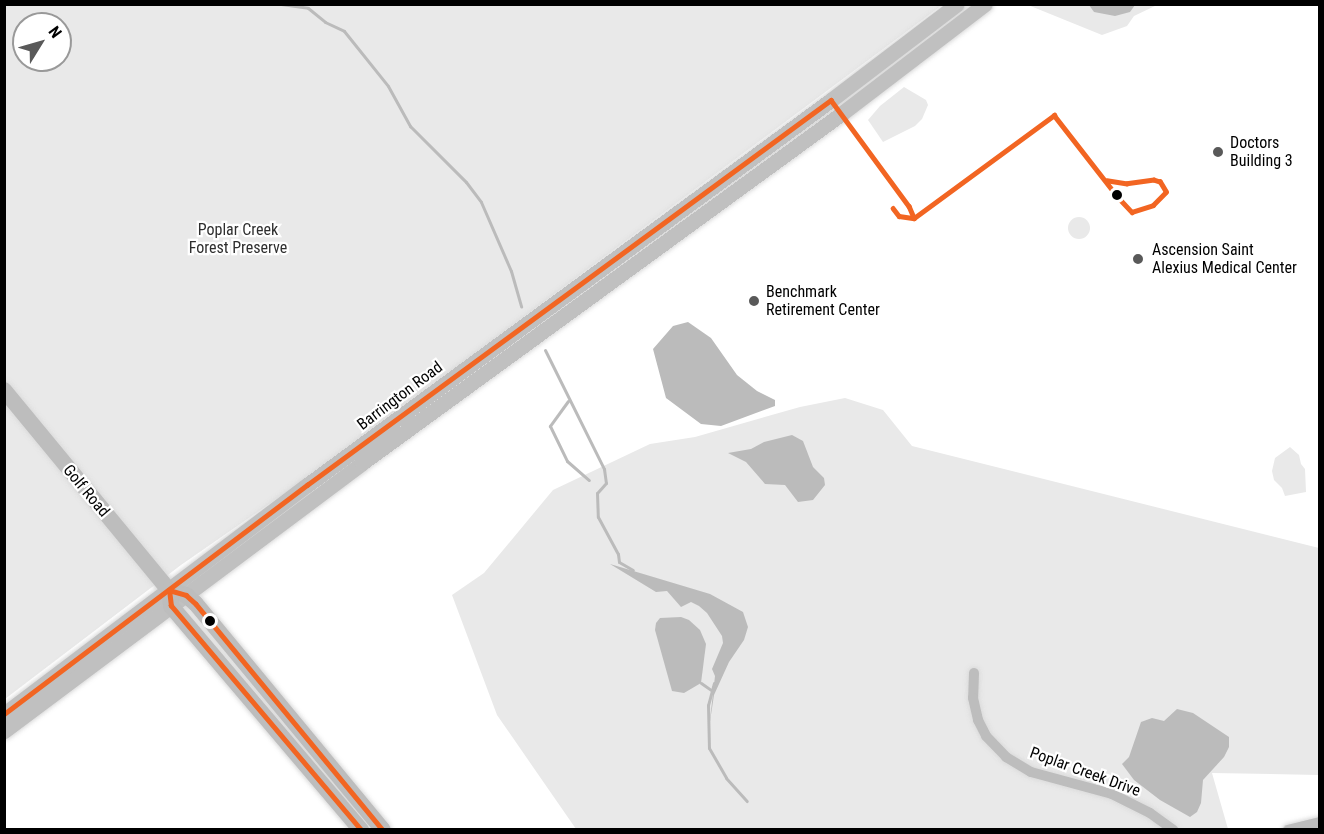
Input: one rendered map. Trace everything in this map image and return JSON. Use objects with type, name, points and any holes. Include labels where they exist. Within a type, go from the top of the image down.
[{"type":"main road","name":"Barrington Road","points":[[4,731],[307,485],[819,109],[957,4]]},
{"type":"main road","name":"Barrington Road","points":[[186,595],[390,442],[829,123],[985,4]]},
{"type":"main road","name":"Golf Road","points":[[4,390],[170,598],[361,830]]},
{"type":"main road","points":[[170,598],[186,595],[383,830]]},
{"type":"main road","name":"Barrington Road","points":[[4,714],[170,598]]},
{"type":"street","name":"Poplar Creek Drive","points":[[974,673],[973,698],[978,720],[986,736],[1006,757],[1031,772],[1113,794],[1138,806],[1173,830]]},
{"type":"street","points":[[1288,830],[1320,822]]},
{"type":"green space","name":"Poplar Creek Forest Preserve","points":[[5,5],[942,5],[318,470],[181,565],[5,699]]},
{"type":"green space","points":[[1028,5],[1157,5],[1134,16],[1127,26],[1102,35]]},
{"type":"green space","points":[[904,87],[926,100],[928,105],[922,119],[915,126],[883,142],[868,120],[880,106]]},
{"type":"green space","points":[[1079,217],[1087,220],[1090,228],[1087,236],[1079,239],[1071,236],[1068,228],[1071,220]]},
{"type":"green space","points":[[845,398],[883,410],[912,446],[1319,548],[1319,775],[1212,773],[1228,829],[576,829],[497,715],[452,595],[484,573],[553,490],[650,444],[695,437],[800,407]]},
{"type":"green space","points":[[1290,447],[1299,455],[1305,469],[1306,492],[1285,496],[1282,488],[1274,480],[1272,471],[1275,458]]},
{"type":"shaded area","points":[[1089,5],[1135,5],[1130,12],[1115,16],[1094,12]]},
{"type":"shaded area","points":[[688,322],[711,338],[737,375],[757,391],[775,400],[775,406],[721,426],[701,424],[666,398],[653,349],[673,326]]},
{"type":"shaded area","points":[[792,435],[803,441],[813,467],[824,478],[825,485],[813,500],[798,502],[785,485],[765,484],[746,462],[728,453],[751,449],[764,442]]},
{"type":"shaded area","points":[[610,564],[710,594],[743,612],[748,627],[744,640],[729,662],[714,695],[709,728],[715,676],[712,669],[723,643],[722,636],[707,613],[699,606],[691,602],[681,607],[667,591],[656,592]]},
{"type":"shaded area","points":[[681,617],[689,620],[700,630],[706,644],[701,683],[684,693],[672,691],[655,630],[660,618]]},
{"type":"shaded area","points":[[1177,709],[1193,713],[1229,737],[1229,747],[1224,757],[1203,780],[1201,803],[1197,812],[1190,817],[1160,800],[1134,780],[1122,764],[1129,757],[1141,722],[1152,718],[1164,721]]},
{"type":"waterway","points":[[281,4],[308,8],[325,22],[344,31],[388,86],[410,126],[466,182],[481,202],[511,271],[521,307]]},
{"type":"waterway","points":[[545,350],[604,469],[606,483],[597,493],[598,517],[618,554],[619,562],[633,570]]},
{"type":"waterway","points":[[568,401],[550,426],[567,461],[589,480]]},
{"type":"waterway","points":[[701,683],[711,690]]},
{"type":"waterway","points":[[714,683],[708,705],[709,748],[726,778],[747,801]]},
{"type":"transit line","points":[[4,714],[307,485],[831,100],[909,206],[914,218]]},
{"type":"transit line","points":[[893,208],[899,216],[914,218],[1054,115],[1117,196],[1132,212],[1153,205],[1166,192],[1160,182],[1154,180],[1127,184],[1107,181]]},
{"type":"transit line","points":[[361,830],[171,606],[169,590],[186,595],[196,604],[383,830]]},
{"type":"place","name":"Doctors Building 3","points":[[1218,152]]},
{"type":"place","name":"Ascension Saint Alexius Medical Center","points":[[1138,259]]},
{"type":"place","name":"Benchmark Retirement Center","points":[[754,301]]}]
